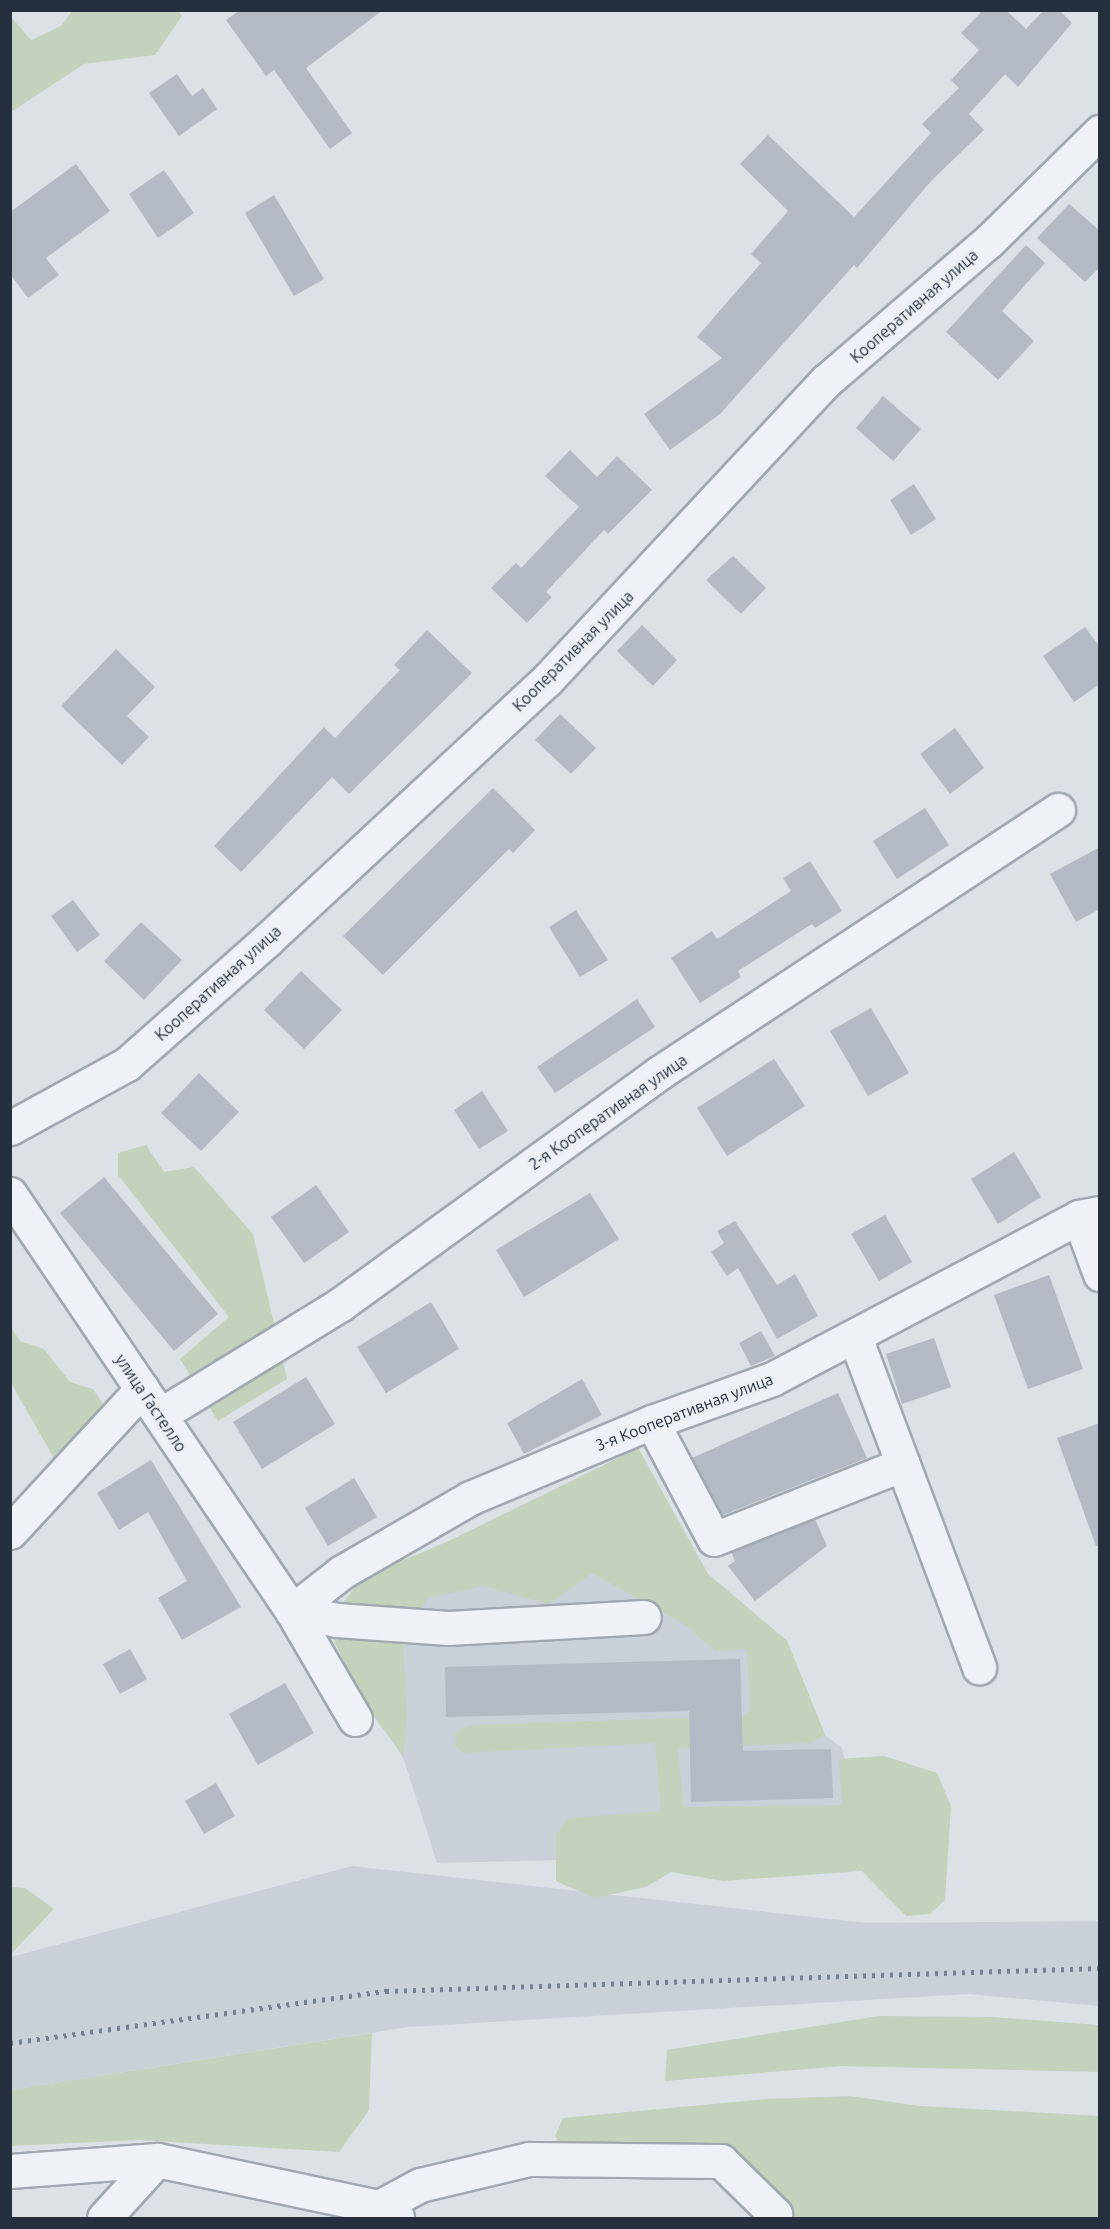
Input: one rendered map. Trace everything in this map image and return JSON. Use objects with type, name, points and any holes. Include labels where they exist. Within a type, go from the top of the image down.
[{"type":"street","name":"Кооперативная улица","points":[[10,1128],[127,1064],[267,940],[547,680],[826,381],[989,241],[1100,132]]},
{"type":"street","name":"2-я Кооперативная улица","points":[[10,1533],[151,1402],[341,1304],[659,1073],[1058,810]]},
{"type":"street","name":"улица Гастелло","points":[[10,1194],[292,1611],[355,1719]]},
{"type":"street","name":"3-я Кооперативная улица","points":[[292,1611],[342,1572],[470,1498],[652,1422],[772,1379],[1089,1215],[1100,1274]]},
{"type":"street","points":[[855,1337],[979,1667]]},
{"type":"street","points":[[652,1422],[714,1539],[903,1464]]},
{"type":"street","points":[[292,1611],[338,1620],[448,1628],[644,1617]]},
{"type":"street","points":[[10,2171],[156,2160],[391,2213],[420,2185],[529,2159],[721,2161],[775,2214],[775,2218]]},
{"type":"street","points":[[104,2218],[156,2160]]},
{"type":"shaded area","points":[[638,1448],[708,1574],[787,1641],[825,1735],[842,1748],[866,1852],[437,1863],[404,1760],[332,1637],[342,1604]]},
{"type":"shaded area","points":[[352,1866],[867,1923],[1099,1921],[1099,2006],[969,1994],[408,2027],[11,2090],[11,1957]]},
{"type":"green space","points":[[73,10],[178,11],[182,16],[155,55],[84,64],[11,112],[11,17],[31,40],[61,26]]},
{"type":"green space","points":[[146,1145],[164,1172],[194,1167],[253,1234],[287,1379],[218,1421],[180,1359],[229,1317],[118,1175],[118,1153]]},
{"type":"green space","points":[[10,1325],[20,1341],[44,1349],[70,1382],[93,1389],[104,1406],[59,1467],[11,1383]]},
{"type":"green space","points":[[638,1448],[708,1574],[787,1641],[825,1735],[811,1743],[678,1748],[683,1807],[842,1805],[839,1759],[884,1756],[937,1773],[951,1806],[945,1900],[930,1914],[906,1916],[862,1871],[723,1881],[671,1872],[646,1887],[594,1898],[556,1881],[556,1835],[568,1818],[661,1811],[655,1743],[463,1753],[456,1746],[455,1735],[460,1729],[472,1725],[743,1716],[750,1710],[747,1649],[715,1651],[687,1626],[592,1573],[549,1604],[483,1586],[427,1598],[403,1643],[407,1717],[403,1756],[365,1704],[332,1637],[337,1610],[362,1578],[451,1540]]},
{"type":"green space","points":[[11,1887],[25,1888],[54,1909],[11,1954]]},
{"type":"green space","points":[[879,2016],[991,2017],[1099,2025],[1099,2072],[843,2066],[665,2081],[667,2050]]},
{"type":"green space","points":[[372,2033],[369,2110],[339,2152],[139,2140],[11,2146],[11,2090]]},
{"type":"green space","points":[[850,2096],[920,2106],[1099,2116],[1099,2218],[784,2218],[727,2156],[566,2153],[555,2136],[563,2118],[767,2099]]},
{"type":"building","points":[[240,10],[383,10],[306,68],[352,133],[330,149],[274,70],[266,76],[226,20]]},
{"type":"building","points":[[983,10],[1006,10],[1026,29],[1044,10],[1059,10],[1072,23],[1018,87],[1005,74],[969,114],[984,130],[932,180],[857,268],[854,265],[720,414],[670,450],[644,414],[722,358],[697,337],[761,263],[751,254],[788,211],[740,164],[768,135],[854,217],[931,133],[922,124],[959,88],[951,80],[979,50],[961,33]]},
{"type":"building","points":[[177,74],[192,96],[203,88],[217,109],[179,136],[149,93]]},
{"type":"building","points":[[76,164],[110,211],[46,258],[59,275],[28,298],[10,274],[10,212]]},
{"type":"building","points":[[164,170],[194,213],[158,238],[129,194]]},
{"type":"building","points":[[274,195],[324,279],[294,296],[245,213]]},
{"type":"building","points":[[1069,204],[1100,231],[1100,267],[1085,282],[1037,238]]},
{"type":"building","points":[[1026,245],[1045,263],[1002,311],[1034,341],[998,380],[946,332]]},
{"type":"building","points":[[883,396],[921,429],[893,461],[856,428]]},
{"type":"building","points":[[570,450],[597,477],[617,456],[652,490],[608,534],[604,530],[546,592],[552,597],[527,623],[491,588],[516,563],[521,568],[579,507],[545,476]]},
{"type":"building","points":[[914,484],[936,519],[911,535],[890,500]]},
{"type":"building","points":[[733,556],[766,588],[741,614],[706,580]]},
{"type":"building","points":[[642,625],[677,660],[653,686],[617,651]]},
{"type":"building","points":[[1085,627],[1100,647],[1100,684],[1074,702],[1043,656]]},
{"type":"building","points":[[427,630],[472,673],[349,794],[332,777],[241,872],[214,846],[324,727],[335,738],[400,670],[394,665]]},
{"type":"building","points":[[116,649],[155,687],[127,716],[149,737],[122,765],[61,706]]},
{"type":"building","points":[[560,714],[596,748],[571,774],[535,740]]},
{"type":"building","points":[[955,728],[984,768],[950,794],[920,754]]},
{"type":"building","points":[[493,788],[535,830],[513,853],[509,849],[383,975],[343,936]]},
{"type":"building","points":[[925,808],[949,845],[897,879],[873,841]]},
{"type":"building","points":[[1100,847],[1100,909],[1076,922],[1050,874]]},
{"type":"building","points":[[810,861],[842,911],[815,928],[812,924],[738,971],[741,977],[700,1003],[671,958],[712,931],[717,939],[791,891],[783,878]]},
{"type":"building","points":[[73,900],[100,935],[77,952],[51,916]]},
{"type":"building","points":[[576,910],[608,960],[580,977],[549,927]]},
{"type":"building","points":[[141,922],[182,960],[144,1000],[104,961]]},
{"type":"building","points":[[301,971],[342,1010],[304,1049],[264,1010]]},
{"type":"building","points":[[637,999],[655,1027],[555,1093],[537,1067]]},
{"type":"building","points":[[871,1008],[909,1073],[868,1096],[830,1031]]},
{"type":"building","points":[[774,1059],[805,1106],[727,1156],[697,1108]]},
{"type":"building","points":[[199,1073],[239,1112],[201,1151],[161,1113]]},
{"type":"building","points":[[482,1091],[508,1131],[479,1149],[454,1110]]},
{"type":"building","points":[[1014,1152],[1041,1197],[998,1224],[971,1179]]},
{"type":"building","points":[[104,1177],[218,1314],[174,1351],[60,1213]]},
{"type":"building","points":[[316,1185],[349,1232],[304,1263],[271,1217]]},
{"type":"building","points":[[590,1193],[619,1239],[524,1297],[496,1250]]},
{"type":"building","points":[[885,1215],[912,1262],[879,1281],[851,1234]]},
{"type":"building","points":[[735,1221],[777,1285],[795,1274],[818,1316],[777,1339],[738,1268],[727,1276],[711,1252],[724,1243],[717,1231]]},
{"type":"building","points":[[1049,1275],[1083,1369],[1028,1389],[994,1295]]},
{"type":"building","points":[[431,1302],[459,1349],[386,1393],[357,1347]]},
{"type":"building","points":[[761,1331],[775,1356],[751,1366],[739,1343]]},
{"type":"building","points":[[934,1338],[951,1387],[902,1404],[886,1354]]},
{"type":"building","points":[[306,1377],[335,1424],[262,1469],[233,1422]]},
{"type":"building","points":[[582,1379],[602,1415],[524,1454],[507,1423]]},
{"type":"building","points":[[838,1393],[867,1458],[723,1515],[692,1458]]},
{"type":"building","points":[[1100,1423],[1100,1546],[1096,1546],[1057,1438]]},
{"type":"building","points":[[151,1460],[241,1607],[182,1640],[158,1598],[187,1581],[148,1512],[119,1530],[97,1493]]},
{"type":"building","points":[[354,1478],[377,1517],[328,1546],[305,1508]]},
{"type":"building","points":[[815,1519],[827,1546],[755,1601],[728,1566],[735,1561],[731,1552]]},
{"type":"building","points":[[130,1649],[147,1679],[120,1694],[103,1664]]},
{"type":"building","points":[[740,1659],[743,1751],[831,1749],[833,1798],[691,1802],[689,1711],[446,1717],[445,1667]]},
{"type":"building","points":[[285,1683],[314,1733],[258,1765],[229,1714]]},
{"type":"building","points":[[216,1783],[235,1816],[204,1834],[185,1801]]},
{"type":"railway","points":[[10,2043],[386,1991],[1100,1968]]}]
